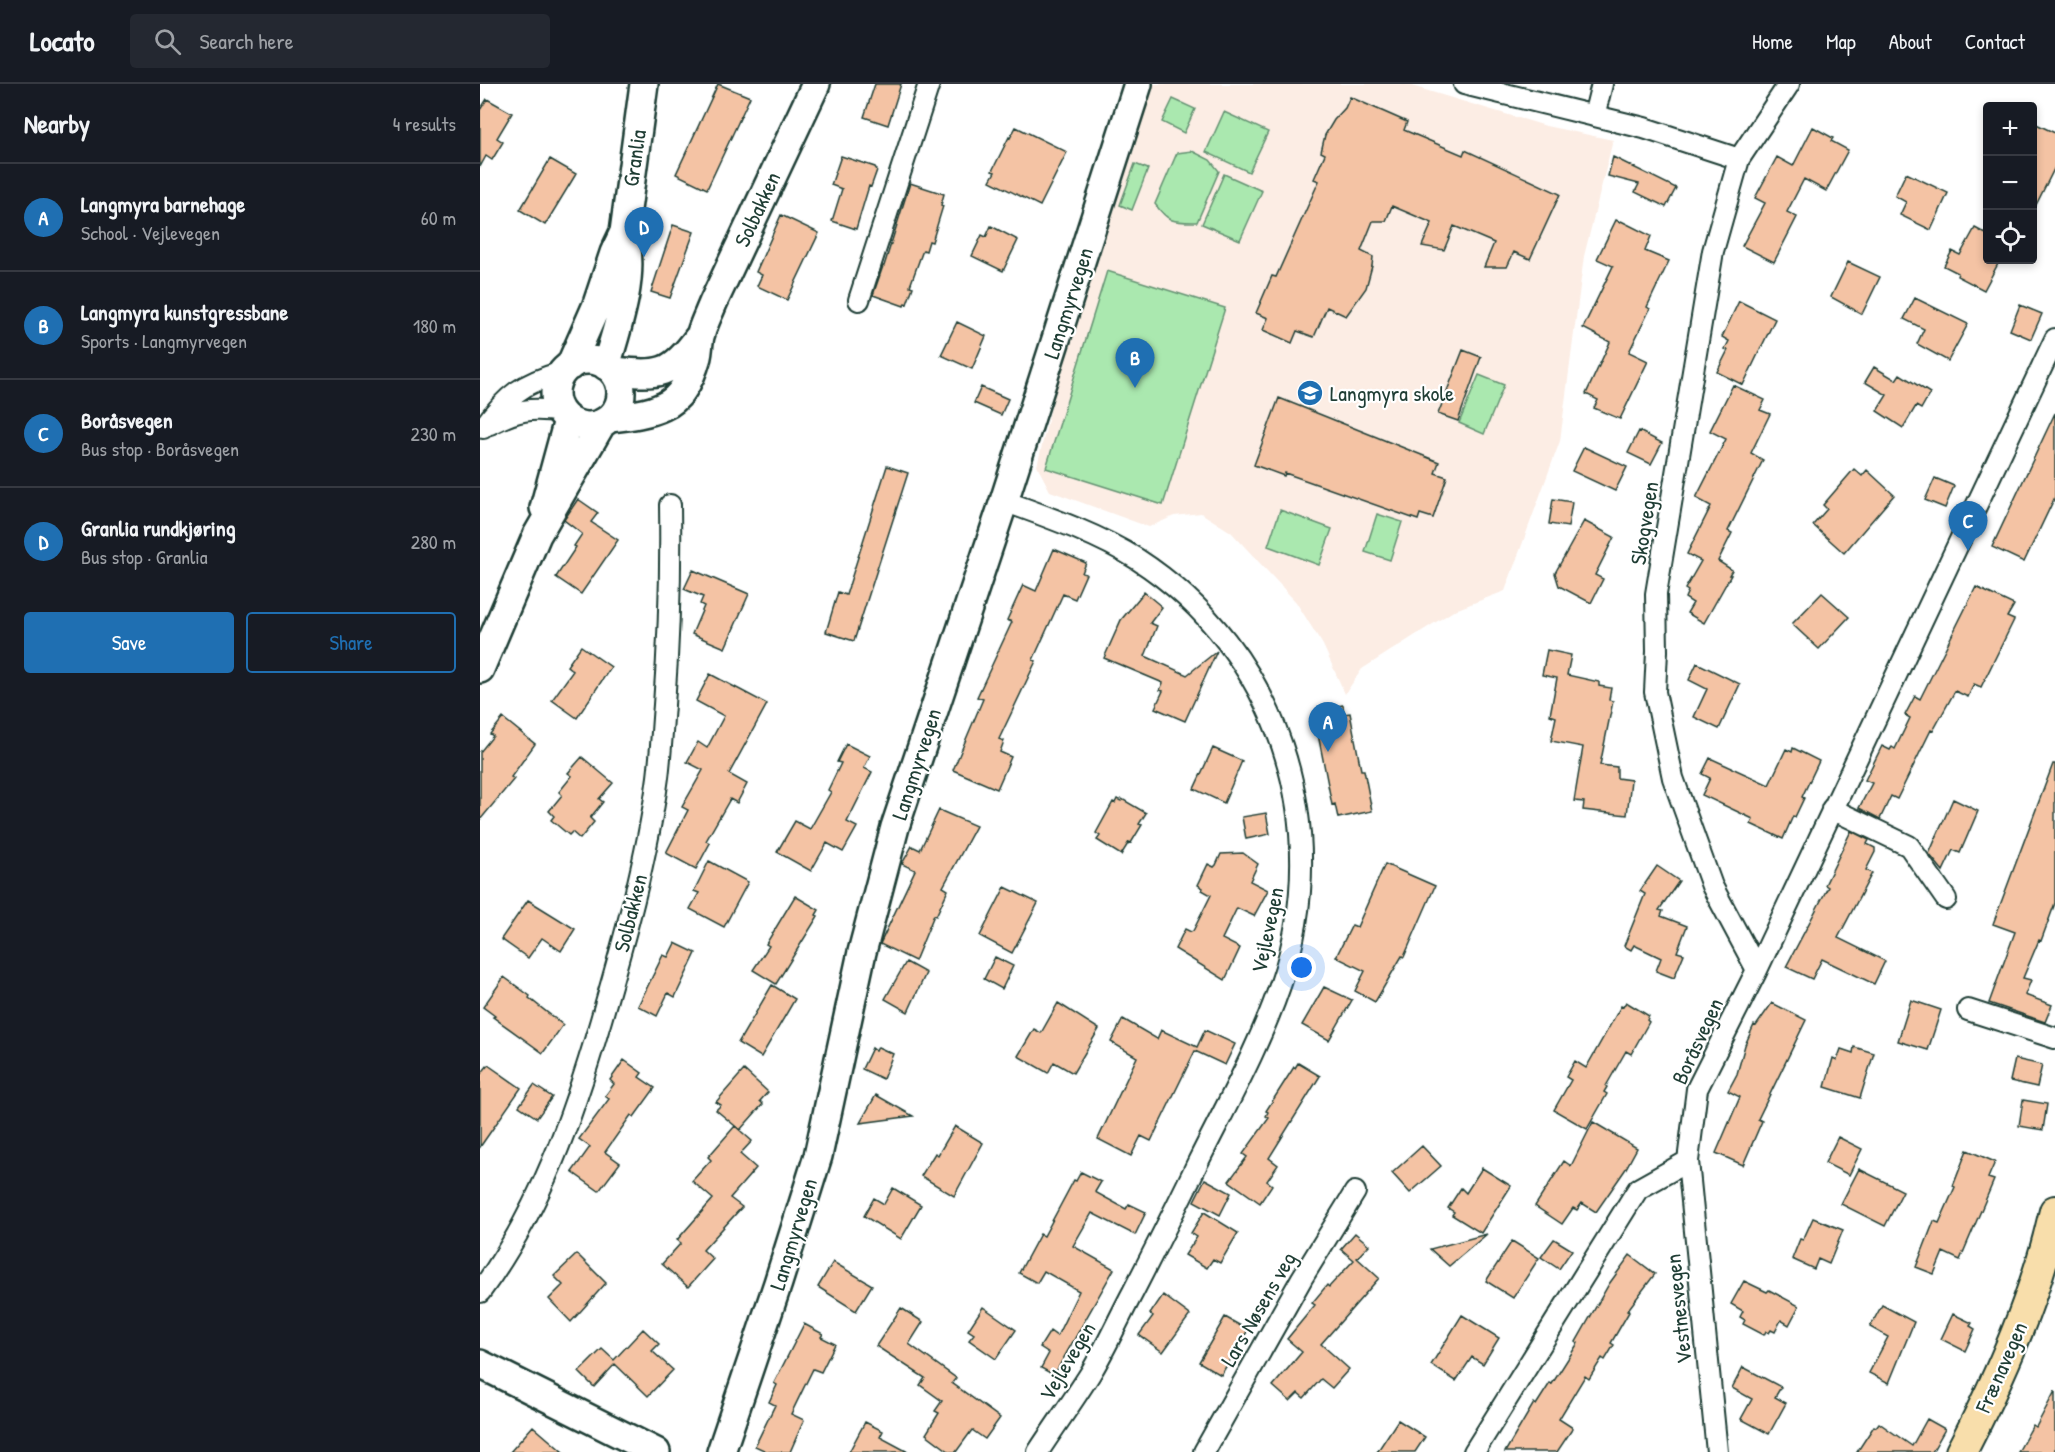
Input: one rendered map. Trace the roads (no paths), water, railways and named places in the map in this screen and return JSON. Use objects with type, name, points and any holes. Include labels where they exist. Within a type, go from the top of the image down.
[{"type":"main road","name":"Frænavegen","points":[[1961,1452],[2017,1335],[2046,1253],[2055,1211]]},
{"type":"street","name":"Granlia","points":[[537,536],[564,416],[556,402],[555,392],[596,307],[624,232],[644,84]]},
{"type":"street","name":"Solbakken","points":[[610,369],[643,374],[659,373],[684,357],[700,334],[816,84]]},
{"type":"street","points":[[860,300],[929,84]]},
{"type":"street","name":"Langmyrvegen","points":[[721,1452],[782,1272],[818,1156],[862,952],[895,827],[1004,501],[1138,84]]},
{"type":"street","points":[[1464,84],[1644,128],[1739,159]]},
{"type":"street","points":[[1594,116],[1602,84]]},
{"type":"street","name":"Skogvegen","points":[[1757,970],[1712,886],[1673,778],[1655,692],[1656,594],[1713,251],[1739,159],[1789,84]]},
{"type":"street","name":"Granlia","points":[[480,669],[537,536],[606,421],[618,408],[621,395],[619,383],[610,369],[621,316],[629,256],[624,232]]},
{"type":"street","name":"Solbakken","points":[[606,421],[640,414],[675,400],[691,373],[697,356],[700,334]]},
{"type":"street","name":"Boråsvegen","points":[[1688,1161],[1697,1089],[1757,970],[2055,339]]},
{"type":"street","points":[[481,429],[508,399],[528,383],[588,360],[610,369]]},
{"type":"street","points":[[481,429],[516,411],[544,409],[564,416],[579,425],[590,426],[606,421]]},
{"type":"street","name":"Vejlevegen","points":[[1004,501],[1089,535],[1135,558],[1178,591],[1201,612],[1221,636],[1260,692],[1274,719],[1293,783],[1302,875],[1299,908],[1282,981],[1268,1018],[1108,1342],[1090,1374],[1038,1452]]},
{"type":"street","name":"Solbakken","points":[[480,1292],[537,1200],[591,1056],[628,927],[658,776],[670,584],[670,505]]},
{"type":"street","points":[[1832,809],[1909,846],[1946,899]]},
{"type":"street","points":[[1968,1010],[2055,1038]]},
{"type":"street","points":[[1474,1452],[1638,1189],[1688,1161]]},
{"type":"street","name":"Vestnesvegen","points":[[1688,1161],[1717,1452]]},
{"type":"street","name":"Lars Nøsens veg","points":[[1204,1452],[1302,1278],[1355,1192]]},
{"type":"street","points":[[480,1364],[656,1452]]},
{"type":"place","name":"Granlia rundkjøring","points":[[644,257]]},
{"type":"place","name":"Langmyra kunstgressbane","points":[[1135,388]]},
{"type":"place","name":"Langmyra skole","points":[[1310,393]]},
{"type":"place","name":"Boråsvegen","points":[[1968,551]]},
{"type":"place","name":"Langmyra barnehage","points":[[1328,752]]}]
